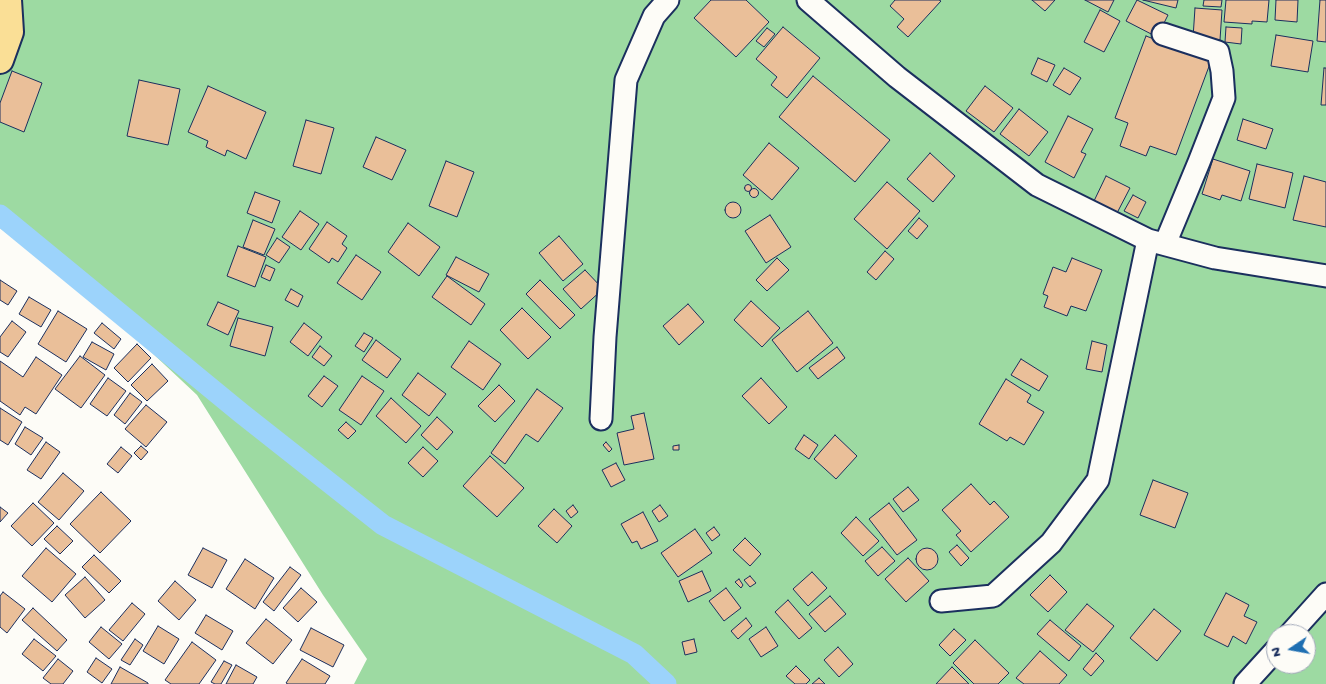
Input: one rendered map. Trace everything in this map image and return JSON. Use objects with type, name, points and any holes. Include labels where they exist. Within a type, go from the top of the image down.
[{"type":"main road","points":[[0,60],[10,32],[8,0]]},
{"type":"street","points":[[602,420],[605,337],[626,80],[654,16],[668,0]]},
{"type":"street","points":[[808,0],[897,77],[1037,185],[1157,242],[1215,258],[1326,276]]},
{"type":"street","points":[[941,601],[993,596],[1051,543],[1098,480],[1157,242],[1199,162],[1224,98],[1222,71],[1218,52],[1162,34]]},
{"type":"street","points":[[1299,624],[1326,594]]},
{"type":"street","points":[[1245,684],[1266,661]]},
{"type":"green space","points":[[0,0],[1326,0],[1326,684],[354,684],[367,659],[323,595],[197,395],[116,319],[0,228]]},
{"type":"building","points":[[711,0],[746,0],[769,22],[736,57],[694,18]]},
{"type":"building","points":[[895,0],[941,1],[908,37],[897,27],[904,19],[890,6]]},
{"type":"building","points":[[1032,0],[1055,0],[1045,11]]},
{"type":"building","points":[[1085,0],[1114,0],[1108,12]]},
{"type":"building","points":[[1137,0],[1168,15],[1157,37],[1126,21]]},
{"type":"building","points":[[1143,0],[1178,0],[1176,8]]},
{"type":"building","points":[[1204,0],[1222,0],[1221,7],[1203,6]]},
{"type":"building","points":[[1226,0],[1269,0],[1267,22],[1252,21],[1252,24],[1224,22]]},
{"type":"building","points":[[1276,0],[1298,0],[1297,22],[1275,20]]},
{"type":"building","points":[[1320,0],[1326,0],[1326,42],[1317,41]]},
{"type":"building","points":[[1195,8],[1222,10],[1220,40],[1193,38]]},
{"type":"building","points":[[1100,10],[1120,21],[1104,52],[1084,42]]},
{"type":"building","points":[[783,27],[820,58],[787,98],[771,85],[777,77],[756,59]]},
{"type":"building","points":[[1226,27],[1242,28],[1241,44],[1225,42]]},
{"type":"building","points":[[767,28],[775,34],[764,47],[756,41]]},
{"type":"building","points":[[1276,35],[1313,41],[1308,72],[1271,66]]},
{"type":"building","points":[[1146,36],[1211,61],[1176,155],[1150,146],[1146,156],[1120,146],[1128,123],[1115,118]]},
{"type":"building","points":[[1038,58],[1055,65],[1047,82],[1031,74]]},
{"type":"building","points":[[1064,68],[1081,78],[1070,95],[1053,85]]},
{"type":"building","points":[[1324,68],[1326,68],[1326,105],[1321,105]]},
{"type":"building","points":[[12,71],[42,83],[24,132],[0,122],[0,103]]},
{"type":"building","points":[[813,76],[890,140],[855,182],[779,117]]},
{"type":"building","points":[[139,80],[180,89],[168,145],[127,136]]},
{"type":"building","points":[[208,86],[266,112],[246,159],[227,150],[225,156],[206,147],[208,141],[188,132]]},
{"type":"building","points":[[985,86],[1013,108],[994,132],[966,111]]},
{"type":"building","points":[[1019,109],[1048,132],[1029,156],[1000,134]]},
{"type":"building","points":[[1068,116],[1093,129],[1081,152],[1086,154],[1074,178],[1045,162]]},
{"type":"building","points":[[1243,119],[1273,129],[1266,149],[1237,140]]},
{"type":"building","points":[[306,120],[334,128],[321,174],[293,166]]},
{"type":"building","points":[[376,137],[406,150],[392,180],[363,167]]},
{"type":"building","points":[[769,143],[799,168],[772,200],[743,175]]},
{"type":"building","points":[[930,153],[955,176],[933,202],[907,179]]},
{"type":"building","points":[[1213,159],[1250,171],[1241,201],[1222,195],[1220,200],[1202,194]]},
{"type":"building","points":[[446,161],[474,172],[457,217],[429,206]]},
{"type":"building","points":[[1257,164],[1293,173],[1285,208],[1249,199]]},
{"type":"building","points":[[1106,176],[1130,188],[1117,213],[1094,201]]},
{"type":"building","points":[[1304,176],[1326,182],[1326,227],[1293,220]]},
{"type":"building","points":[[887,182],[920,211],[887,249],[854,219]]},
{"type":"building","points":[[748,184],[752,188],[748,192],[744,188]]},
{"type":"building","points":[[754,189],[758,193],[754,197],[750,193]]},
{"type":"building","points":[[255,192],[280,201],[272,223],[247,213]]},
{"type":"building","points":[[1133,195],[1146,202],[1138,218],[1124,211]]},
{"type":"building","points":[[730,202],[736,202],[741,207],[739,216],[730,218],[725,213],[725,207]]},
{"type":"building","points":[[300,211],[319,224],[301,250],[282,237]]},
{"type":"building","points":[[770,215],[791,247],[766,263],[745,231]]},
{"type":"building","points":[[919,218],[928,226],[917,239],[908,231]]},
{"type":"building","points":[[253,220],[275,229],[264,255],[243,247]]},
{"type":"building","points":[[327,222],[347,236],[342,244],[347,248],[338,262],[332,258],[329,263],[309,249]]},
{"type":"building","points":[[408,223],[440,247],[419,276],[388,252]]},
{"type":"building","points":[[559,236],[583,264],[563,281],[539,253]]},
{"type":"building","points":[[277,238],[290,247],[279,263],[266,255]]},
{"type":"building","points":[[238,246],[266,257],[255,287],[227,276]]},
{"type":"building","points":[[885,251],[894,259],[876,280],[867,272]]},
{"type":"building","points":[[356,255],[381,272],[362,300],[337,283]]},
{"type":"building","points":[[456,257],[489,274],[479,292],[446,275]]},
{"type":"building","points":[[777,258],[789,270],[767,291],[756,280]]},
{"type":"building","points":[[1072,258],[1102,270],[1086,311],[1071,306],[1067,316],[1044,307],[1048,296],[1043,294],[1053,267],[1066,272]]},
{"type":"building","points":[[266,265],[275,269],[270,281],[261,277]]},
{"type":"building","points":[[585,270],[603,289],[581,309],[563,289]]},
{"type":"building","points":[[447,276],[485,304],[471,325],[432,297]]},
{"type":"building","points":[[0,280],[17,291],[8,305],[0,300]]},
{"type":"building","points":[[540,280],[575,315],[560,329],[526,294]]},
{"type":"building","points":[[291,289],[303,296],[298,307],[285,300]]},
{"type":"building","points":[[29,297],[51,310],[41,327],[19,314]]},
{"type":"building","points":[[751,301],[780,328],[762,347],[734,320]]},
{"type":"building","points":[[218,302],[239,311],[228,335],[207,325]]},
{"type":"building","points":[[688,304],[704,322],[679,345],[663,326]]},
{"type":"building","points":[[522,308],[551,337],[528,359],[500,330]]},
{"type":"building","points":[[58,311],[87,329],[66,362],[38,344]]},
{"type":"building","points":[[808,311],[833,343],[797,372],[772,340]]},
{"type":"building","points":[[238,318],[273,327],[265,356],[230,346]]},
{"type":"building","points":[[12,321],[26,332],[8,357],[0,352],[0,337]]},
{"type":"building","points":[[102,323],[121,339],[114,349],[94,333]]},
{"type":"building","points":[[304,323],[322,337],[308,356],[290,342]]},
{"type":"building","points":[[364,333],[373,338],[364,352],[355,346]]},
{"type":"building","points":[[376,340],[401,359],[387,378],[362,360]]},
{"type":"building","points":[[469,341],[501,364],[483,390],[451,367]]},
{"type":"building","points":[[1092,341],[1107,345],[1102,372],[1086,369]]},
{"type":"building","points":[[92,342],[114,354],[106,370],[83,357]]},
{"type":"building","points":[[137,344],[151,358],[128,382],[114,368]]},
{"type":"building","points":[[320,346],[332,356],[324,366],[312,357]]},
{"type":"building","points":[[837,347],[845,358],[818,379],[809,368]]},
{"type":"building","points":[[80,356],[105,375],[81,408],[55,389]]},
{"type":"building","points":[[36,357],[62,375],[36,414],[25,407],[20,415],[0,401],[0,361],[23,377]]},
{"type":"building","points":[[1021,359],[1048,376],[1039,391],[1011,375]]},
{"type":"building","points":[[152,364],[168,381],[147,401],[131,385]]},
{"type":"building","points":[[418,373],[446,394],[429,416],[402,395]]},
{"type":"building","points":[[324,376],[338,386],[322,407],[308,396]]},
{"type":"building","points":[[362,376],[384,391],[361,425],[339,410]]},
{"type":"building","points":[[108,378],[126,391],[107,416],[90,404]]},
{"type":"building","points":[[761,378],[787,407],[769,424],[742,396]]},
{"type":"building","points":[[1006,379],[1031,395],[1027,402],[1044,412],[1024,445],[1010,437],[1007,441],[979,424]]},
{"type":"building","points":[[499,385],[515,401],[495,422],[478,406]]},
{"type":"building","points":[[537,389],[563,408],[538,442],[526,434],[505,464],[491,453]]},
{"type":"building","points":[[130,393],[142,402],[125,424],[114,415]]},
{"type":"building","points":[[391,398],[421,426],[406,443],[376,416]]},
{"type":"building","points":[[146,405],[167,422],[146,447],[125,429]]},
{"type":"building","points":[[0,408],[22,422],[8,445],[0,440]]},
{"type":"building","points":[[644,413],[654,459],[624,465],[617,433],[634,429],[631,416]]},
{"type":"building","points":[[437,417],[453,432],[437,450],[421,435]]},
{"type":"building","points":[[346,422],[356,431],[348,439],[338,430]]},
{"type":"building","points":[[25,427],[43,438],[31,455],[15,444]]},
{"type":"building","points":[[804,435],[818,445],[809,459],[795,449]]},
{"type":"building","points":[[835,435],[857,456],[836,479],[814,459]]},
{"type":"building","points":[[46,442],[60,452],[41,479],[27,470]]},
{"type":"building","points":[[606,442],[612,449],[609,452],[603,445]]},
{"type":"building","points":[[679,445],[679,450],[673,450],[673,446]]},
{"type":"building","points":[[141,446],[148,452],[141,460],[134,453]]},
{"type":"building","points":[[121,447],[132,456],[118,473],[107,464]]},
{"type":"building","points":[[423,447],[438,461],[423,477],[408,463]]},
{"type":"building","points":[[490,456],[524,488],[497,517],[463,486]]},
{"type":"building","points":[[616,463],[625,480],[611,487],[602,470]]},
{"type":"building","points":[[63,473],[84,491],[59,520],[38,502]]},
{"type":"building","points":[[1153,480],[1188,493],[1175,528],[1140,515]]},
{"type":"building","points":[[971,484],[990,505],[994,501],[1009,517],[971,552],[956,535],[961,531],[942,510]]},
{"type":"building","points":[[908,487],[919,500],[903,512],[893,499]]},
{"type":"building","points":[[101,492],[131,521],[100,553],[70,524]]},
{"type":"building","points":[[33,503],[54,523],[32,546],[11,526]]},
{"type":"building","points":[[889,503],[917,540],[897,555],[869,519]]},
{"type":"building","points":[[573,505],[578,512],[571,518],[566,511]]},
{"type":"building","points":[[660,505],[668,516],[659,522],[652,511]]},
{"type":"building","points":[[0,507],[8,513],[0,522]]},
{"type":"building","points":[[554,509],[572,526],[557,543],[538,526]]},
{"type":"building","points":[[643,512],[658,541],[641,549],[637,541],[632,543],[621,524]]},
{"type":"building","points":[[856,517],[879,541],[863,556],[841,533]]},
{"type":"building","points":[[57,526],[73,541],[60,554],[44,539]]},
{"type":"building","points":[[714,527],[720,535],[712,541],[706,533]]},
{"type":"building","points":[[695,529],[712,553],[678,577],[661,553]]},
{"type":"building","points":[[745,538],[761,554],[750,566],[733,550]]},
{"type":"building","points":[[957,545],[969,558],[961,566],[949,552]]},
{"type":"building","points":[[882,547],[895,561],[878,576],[865,561]]},
{"type":"building","points":[[46,548],[76,574],[52,602],[22,576]]},
{"type":"building","points":[[203,548],[227,560],[212,588],[188,575]]},
{"type":"building","points":[[927,548],[937,555],[938,559],[931,569],[927,570],[917,563],[916,559],[923,549]]},
{"type":"building","points":[[94,555],[121,581],[109,593],[82,567]]},
{"type":"building","points":[[908,558],[929,581],[906,602],[885,579]]},
{"type":"building","points":[[245,559],[274,578],[255,609],[226,589]]},
{"type":"building","points":[[290,567],[301,575],[274,611],[263,602]]},
{"type":"building","points":[[702,571],[711,591],[688,602],[679,581]]},
{"type":"building","points":[[812,572],[827,588],[808,606],[793,589]]},
{"type":"building","points":[[1050,575],[1067,592],[1048,612],[1030,595]]},
{"type":"building","points":[[750,576],[756,583],[750,587],[744,580]]},
{"type":"building","points":[[85,577],[105,600],[85,618],[65,595]]},
{"type":"building","points":[[739,579],[743,585],[741,588],[735,582]]},
{"type":"building","points":[[175,581],[196,600],[179,620],[158,601]]},
{"type":"building","points":[[301,588],[317,602],[298,622],[283,608]]},
{"type":"building","points":[[726,588],[741,608],[724,621],[709,601]]},
{"type":"building","points":[[3,592],[25,609],[7,633],[0,627],[0,596]]},
{"type":"building","points":[[1226,593],[1249,605],[1244,616],[1257,622],[1246,644],[1233,636],[1228,647],[1204,635]]},
{"type":"building","points":[[830,596],[846,614],[825,632],[809,614]]},
{"type":"building","points":[[788,600],[812,628],[799,639],[775,612]]},
{"type":"building","points":[[132,603],[145,614],[123,641],[109,630]]},
{"type":"building","points":[[1087,604],[1114,626],[1093,652],[1065,630]]},
{"type":"building","points":[[33,608],[67,640],[57,651],[22,620]]},
{"type":"building","points":[[1154,609],[1181,631],[1157,661],[1130,638]]},
{"type":"building","points":[[206,615],[233,631],[222,650],[195,633]]},
{"type":"building","points":[[746,618],[752,626],[738,639],[731,631]]},
{"type":"building","points":[[266,619],[292,640],[273,664],[246,643]]},
{"type":"building","points":[[1050,620],[1081,646],[1069,661],[1037,634]]},
{"type":"building","points":[[158,626],[179,639],[164,664],[143,651]]},
{"type":"building","points":[[101,627],[122,644],[109,659],[89,642]]},
{"type":"building","points":[[766,627],[778,646],[761,657],[749,639]]},
{"type":"building","points":[[311,628],[344,645],[333,667],[300,650]]},
{"type":"building","points":[[954,629],[966,640],[950,656],[939,645]]},
{"type":"building","points":[[34,639],[56,656],[43,671],[22,654]]},
{"type":"building","points":[[135,639],[143,645],[130,665],[121,660]]},
{"type":"building","points":[[694,639],[697,652],[685,655],[682,642]]},
{"type":"building","points":[[975,640],[1009,673],[998,684],[974,684],[953,663]]},
{"type":"building","points":[[192,642],[216,660],[199,684],[171,684],[165,680]]},
{"type":"building","points":[[838,647],[853,664],[839,677],[824,660]]},
{"type":"building","points":[[1040,651],[1067,675],[1059,684],[1024,684],[1016,678]]},
{"type":"building","points":[[1096,653],[1104,661],[1091,676],[1083,669]]},
{"type":"building","points":[[96,658],[112,669],[102,683],[87,672]]},
{"type":"building","points":[[58,659],[73,671],[63,684],[51,684],[43,678]]},
{"type":"building","points":[[302,659],[330,676],[325,684],[286,683]]},
{"type":"building","points":[[224,661],[232,665],[221,684],[211,682]]},
{"type":"building","points":[[236,665],[257,677],[253,684],[226,684]]},
{"type":"building","points":[[796,666],[810,680],[806,684],[795,684],[786,676]]},
{"type":"building","points":[[120,667],[148,683],[148,684],[111,684]]},
{"type":"building","points":[[952,667],[969,684],[936,684]]},
{"type":"building","points":[[819,678],[825,684],[812,684]]},
{"type":"waterway","points":[[0,215],[241,413],[383,525],[634,654],[666,684]]}]
